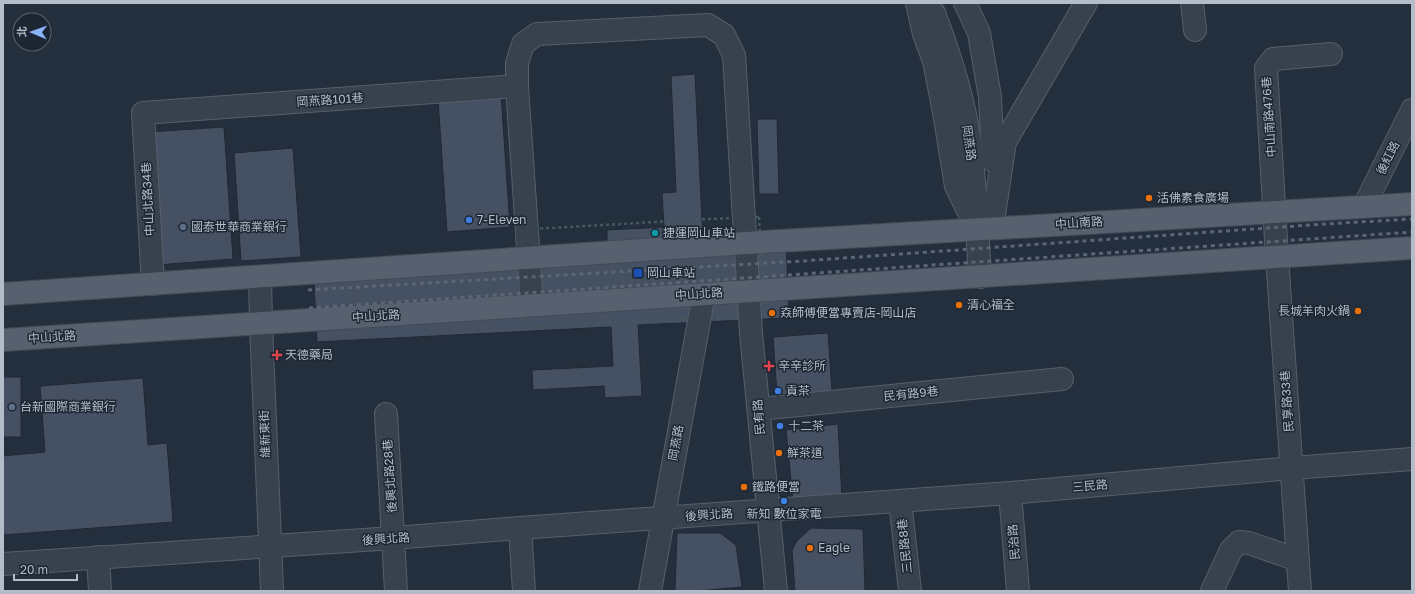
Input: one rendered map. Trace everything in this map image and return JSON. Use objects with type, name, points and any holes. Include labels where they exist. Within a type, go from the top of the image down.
[{"type":"main road","name":"中山南路","points":[[746,243],[1412,204]]},
{"type":"main road","points":[[3,294],[746,243]]},
{"type":"main road","points":[[748,291],[1412,248]]},
{"type":"main road","name":"中山北路","points":[[3,340],[748,291]]},
{"type":"street","points":[[965,3],[979,33],[990,97],[994,215]]},
{"type":"street","points":[[977,230],[994,215],[1004,142],[1086,3]]},
{"type":"street","points":[[1192,3],[1196,30]]},
{"type":"street","name":"岡燕路","points":[[925,8],[950,54],[970,142],[980,277]]},
{"type":"street","name":"民有路","points":[[532,305],[517,86],[517,63],[523,44],[537,34],[708,25],[724,35],[734,55],[751,333],[776,591]]},
{"type":"street","name":"中山南路476巷","points":[[1275,211],[1266,68],[1273,59],[1331,54]]},
{"type":"street","name":"岡燕路101巷","points":[[143,114],[517,86]]},
{"type":"street","name":"後紅路","points":[[1364,206],[1412,110]]},
{"type":"street","name":"中山北路34巷","points":[[143,114],[153,284]]},
{"type":"street","name":"民享路33巷","points":[[1275,211],[1300,591]]},
{"type":"street","name":"維新東街","points":[[260,276],[272,591]]},
{"type":"street","name":"岡燕路","points":[[650,591],[704,294]]},
{"type":"street","name":"民有路9巷","points":[[759,409],[1062,379]]},
{"type":"street","name":"後興北路28巷","points":[[386,414],[396,591]]},
{"type":"street","name":"三民路","points":[[768,511],[1010,494],[1292,468],[1412,459]]},
{"type":"street","name":"民治路","points":[[1010,494],[1018,591]]},
{"type":"street","name":"三民路8巷","points":[[900,501],[910,591]]},
{"type":"street","name":"後興北路","points":[[3,564],[768,511]]},
{"type":"street","points":[[520,528],[524,591]]},
{"type":"street","points":[[1212,591],[1232,550],[1239,542],[1249,543],[1298,560]]},
{"type":"street","points":[[98,557],[100,591]]},
{"type":"building","name":"捷運岡山車站","points":[[695,74],[703,241],[786,237],[789,318],[638,325],[642,396],[605,398],[604,386],[533,390],[532,370],[613,366],[611,327],[317,342],[313,262],[607,246],[607,230],[664,227],[662,193],[676,192],[671,76]]},
{"type":"building","points":[[501,94],[510,227],[447,232],[438,99]]},
{"type":"building","points":[[757,119],[777,119],[779,194],[759,194]]},
{"type":"building","points":[[224,127],[233,259],[157,265],[148,132]]},
{"type":"building","points":[[293,148],[301,257],[241,261],[234,153]]},
{"type":"building","points":[[828,333],[832,391],[777,395],[773,337]]},
{"type":"building","name":"台新國際商業銀行","points":[[3,377],[21,377],[21,437],[3,437]]},
{"type":"building","points":[[143,378],[148,445],[167,443],[173,522],[3,535],[3,456],[45,452],[40,386]]},
{"type":"building","points":[[838,424],[842,499],[793,502],[786,430]]},
{"type":"building","points":[[811,528],[863,529],[865,591],[795,591],[792,550],[797,541]]},
{"type":"building","points":[[677,533],[720,533],[736,545],[742,587],[697,591],[675,591]]},
{"type":"railway","points":[[308,290],[802,261],[1412,219]]},
{"type":"railway","points":[[309,308],[1412,232]]},
{"type":"place","name":"活佛素食廣場","points":[[1149,198]]},
{"type":"place","name":"7-Eleven","points":[[469,220]]},
{"type":"place","name":"國泰世華商業銀行","points":[[183,227]]},
{"type":"place","name":"捷運岡山車站","points":[[655,233]]},
{"type":"place","name":"岡山車站","points":[[638,273]]},
{"type":"place","name":"清心福全","points":[[959,305]]},
{"type":"place","name":"長城羊肉火鍋","points":[[1358,311]]},
{"type":"place","name":"𡘙師傅便當專賣店-岡山店","points":[[772,313]]},
{"type":"place","name":"天德藥局","points":[[277,355]]},
{"type":"place","name":"辛辛診所","points":[[769,366]]},
{"type":"place","name":"貢茶","points":[[778,391]]},
{"type":"place","name":"台新國際商業銀行","points":[[12,407]]},
{"type":"place","name":"十二茶","points":[[780,426]]},
{"type":"place","name":"鮮茶道","points":[[779,453]]},
{"type":"place","name":"鐵路便當","points":[[744,487]]},
{"type":"place","name":"新知 數位家電","points":[[784,501]]},
{"type":"place","name":"Eagle","points":[[810,548]]}]
